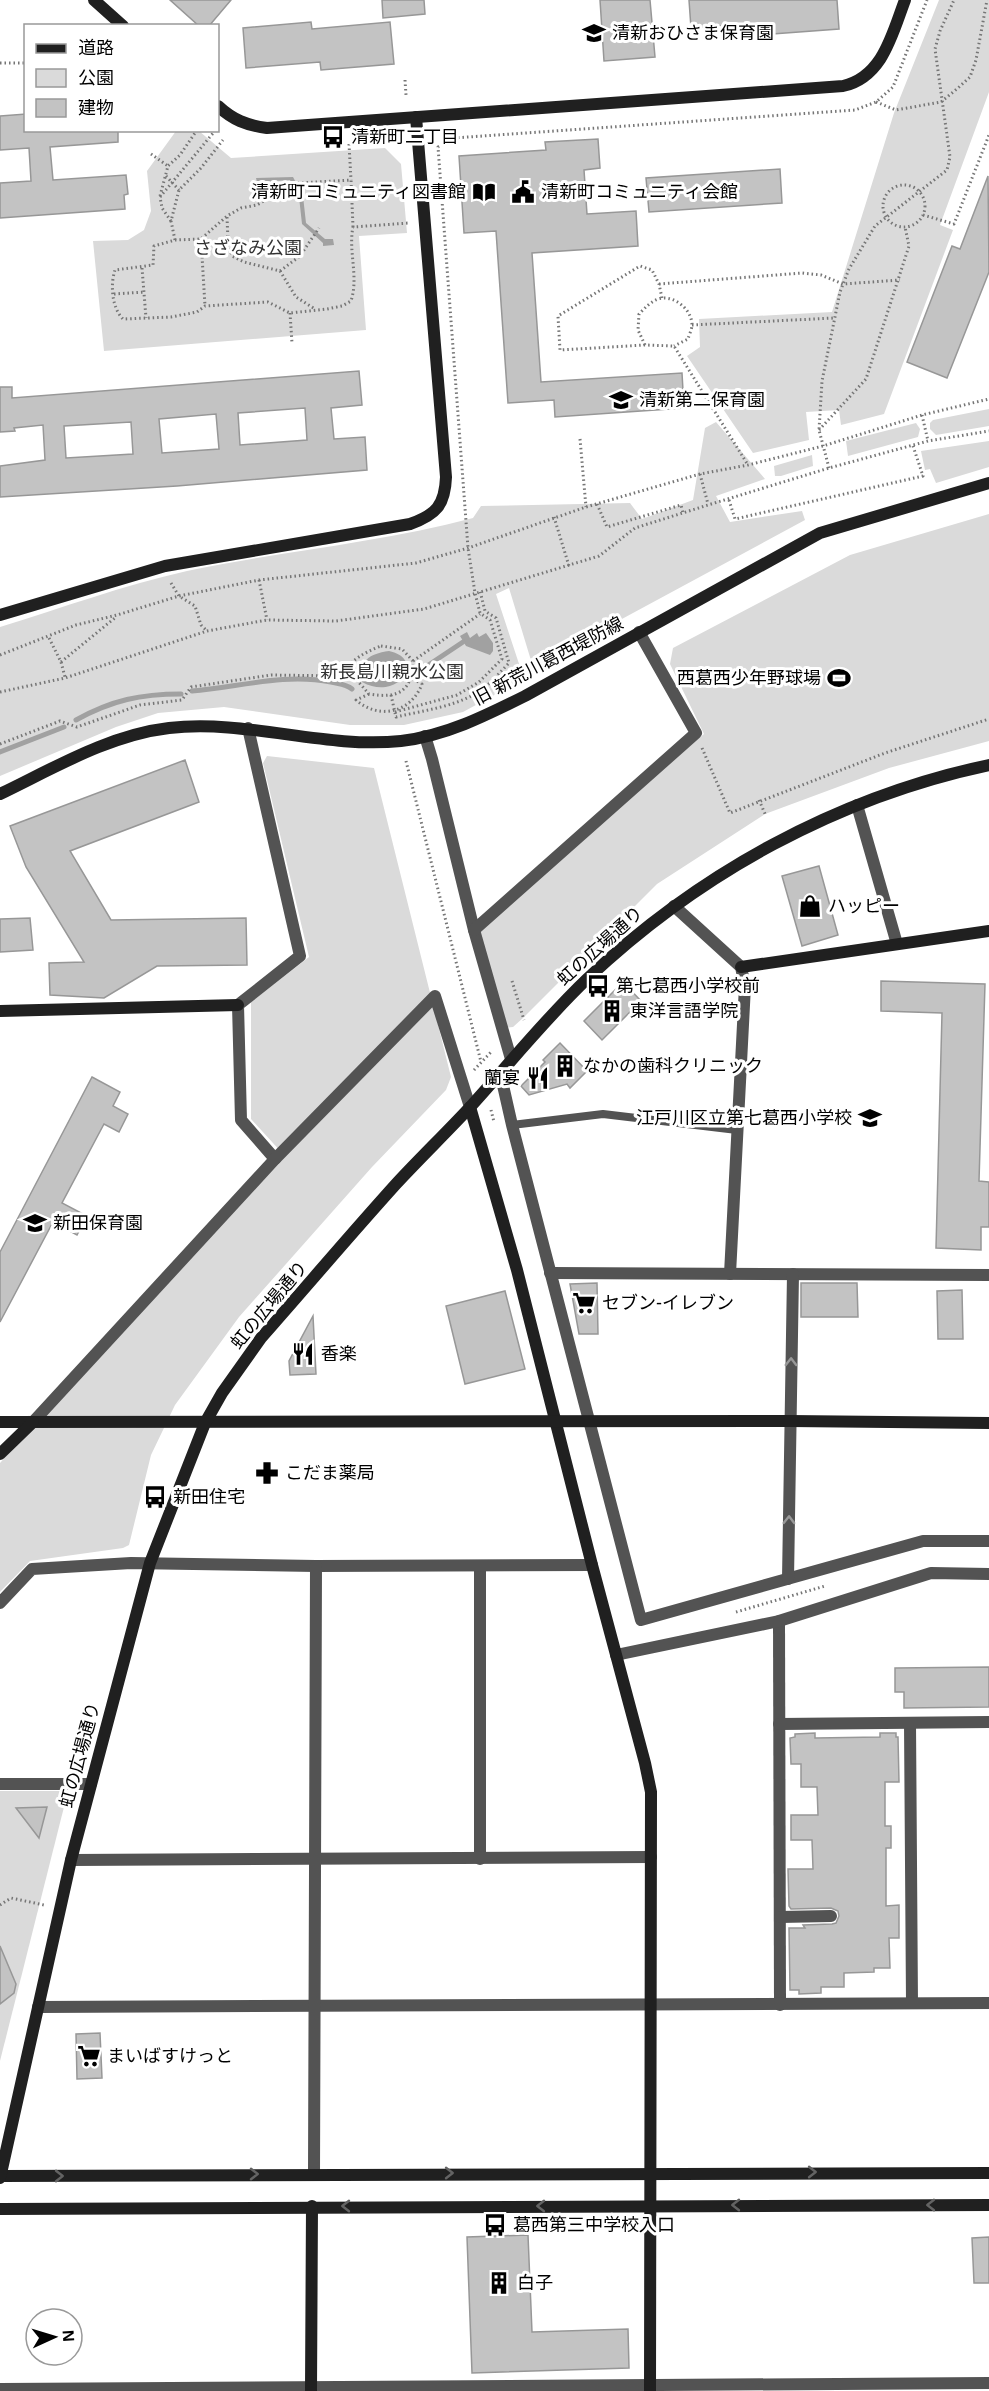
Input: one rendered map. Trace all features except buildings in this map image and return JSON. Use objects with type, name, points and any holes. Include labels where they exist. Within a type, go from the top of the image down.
[{"type":"street","points":[[94,0],[121,24]]},
{"type":"street","points":[[219,107],[232,119],[248,125],[267,128],[829,88],[855,83],[868,75],[878,63],[905,0]]},
{"type":"street","points":[[0,615],[165,566],[410,524],[426,519],[437,509],[446,493],[446,477],[416,117]]},
{"type":"street","name":"旧 新荒川葛西堤防線","points":[[0,794],[102,746],[135,734],[170,728],[248,728],[359,742],[401,741],[476,720],[525,696],[820,533],[989,483]]},
{"type":"street","points":[[474,930],[696,733],[639,632]]},
{"type":"street","points":[[0,1011],[238,1005],[300,956],[248,728]]},
{"type":"street","points":[[424,736],[432,759],[474,930],[511,1059]]},
{"type":"street","name":"虹の広場通り","points":[[0,2176],[71,1860],[150,1563],[205,1423],[222,1393],[261,1338],[396,1184],[586,980],[628,941],[717,876],[762,850],[857,805],[909,786],[989,765]]},
{"type":"street","points":[[857,805],[897,944]]},
{"type":"street","points":[[674,906],[741,967],[745,986],[730,1274]]},
{"type":"street","points":[[741,967],[989,931]]},
{"type":"street","points":[[0,1455],[275,1159],[435,996],[517,1270],[651,1792],[650,2388]]},
{"type":"street","points":[[238,1005],[242,1120],[275,1159]]},
{"type":"street","points":[[500,1072],[641,1620],[923,1541],[989,1541]]},
{"type":"street","points":[[550,1273],[989,1275]]},
{"type":"street","points":[[788,1579],[793,1274]]},
{"type":"street","points":[[0,1422],[989,1423]]},
{"type":"street","points":[[0,1603],[32,1569],[150,1563],[316,1566],[592,1565]]},
{"type":"street","points":[[314,2174],[316,1566]]},
{"type":"street","points":[[480,1566],[480,1859]]},
{"type":"street","points":[[616,1655],[779,1622],[931,1573],[989,1574]]},
{"type":"street","points":[[779,1622],[780,2005]]},
{"type":"street","points":[[779,1724],[989,1722]]},
{"type":"street","points":[[910,1723],[912,2003]]},
{"type":"street","points":[[0,1784],[91,1784]]},
{"type":"street","points":[[71,1860],[651,1857]]},
{"type":"street","points":[[780,1917],[831,1916]]},
{"type":"street","points":[[38,2007],[989,2003]]},
{"type":"street","points":[[0,2176],[650,2172],[989,2173]]},
{"type":"street","points":[[0,2209],[989,2205]]},
{"type":"street","points":[[311,2389],[312,2206]]},
{"type":"street","points":[[0,2389],[650,2388],[989,2383]]},
{"type":"lane","points":[[512,1125],[603,1114],[737,1130]]},
{"type":"path","points":[[340,676],[348,664],[364,652],[381,646],[402,649],[413,661],[412,679],[404,690],[391,695],[369,694],[356,700],[365,708],[379,712],[395,712],[457,695],[479,682],[502,658],[490,621],[480,614],[468,548],[438,147],[453,138],[855,110],[876,102],[893,87],[927,0]]},
{"type":"path","points":[[829,468],[819,430],[822,381],[843,284],[860,248],[875,226],[947,170],[950,158],[935,49],[940,31],[954,0]]},
{"type":"path","points":[[876,102],[896,110],[941,102],[970,77],[976,60],[987,0]]},
{"type":"path","points":[[0,63],[24,63]]},
{"type":"path","points":[[405,80],[406,95]]},
{"type":"path","points":[[175,240],[171,221],[162,208],[160,197],[168,166],[196,132]]},
{"type":"path","points":[[160,197],[214,132]]},
{"type":"path","points":[[923,214],[954,224],[989,135]]},
{"type":"path","points":[[171,221],[179,190],[201,168],[223,140]]},
{"type":"path","points":[[349,144],[351,180],[353,227],[350,239],[355,290],[351,301],[342,306],[290,313],[268,302],[205,306],[197,312],[146,318],[123,319],[116,312],[112,278],[115,270],[153,265],[154,246],[175,240],[201,239],[227,216],[241,208],[257,205],[272,194],[300,183],[351,180]]},
{"type":"path","points":[[151,153],[168,166]]},
{"type":"path","points":[[166,176],[179,190]]},
{"type":"path","points":[[903,184],[916,188],[920,192],[926,205],[922,218],[912,226],[893,224],[886,217],[882,203],[888,192],[903,184]]},
{"type":"path","points":[[227,216],[228,241],[232,256],[244,262],[280,272],[296,297],[316,310]]},
{"type":"path","points":[[353,227],[411,223]]},
{"type":"path","points":[[819,430],[866,379],[900,280],[909,246],[905,227]]},
{"type":"path","points":[[280,272],[300,256],[320,228]]},
{"type":"path","points":[[201,239],[205,306]]},
{"type":"path","points":[[645,345],[638,330],[639,314],[651,303],[662,298],[677,301],[688,311],[692,325],[688,339],[674,346],[645,345],[560,350],[558,316],[640,266],[652,270],[659,284],[662,298]]},
{"type":"path","points":[[142,268],[146,318]]},
{"type":"path","points":[[659,284],[802,273],[821,275],[843,284],[900,280]]},
{"type":"path","points":[[114,294],[145,292]]},
{"type":"path","points":[[290,313],[292,343]]},
{"type":"path","points":[[692,325],[834,318]]},
{"type":"path","points":[[674,346],[748,465]]},
{"type":"path","points":[[0,655],[49,638],[76,625],[179,596],[259,580],[416,563],[468,548],[554,517],[700,474],[748,465],[823,446],[922,415],[989,399]]},
{"type":"path","points":[[922,415],[928,441]]},
{"type":"path","points":[[0,692],[65,678],[207,631],[267,620],[336,621],[424,609],[599,556],[635,528],[708,505],[928,441],[989,431]]},
{"type":"path","points":[[580,439],[586,507]]},
{"type":"path","points":[[729,499],[735,519],[923,476],[914,446]]},
{"type":"path","points":[[700,474],[708,505]]},
{"type":"path","points":[[597,504],[607,526],[681,505],[683,513]]},
{"type":"path","points":[[554,517],[569,566]]},
{"type":"path","points":[[259,580],[267,620]]},
{"type":"path","points":[[171,583],[179,596],[195,606],[201,625],[207,631]]},
{"type":"path","points":[[391,695],[396,717],[458,701],[484,688],[509,663],[496,618],[485,611],[480,591]]},
{"type":"path","points":[[413,661],[480,614]]},
{"type":"path","points":[[61,662],[117,615]]},
{"type":"path","points":[[49,638],[61,662],[65,678]]},
{"type":"path","points":[[0,744],[60,721],[76,727],[140,705],[182,700],[191,687],[271,675],[355,678],[369,694]]},
{"type":"path","points":[[395,712],[410,703],[418,694],[422,684],[412,679]]},
{"type":"path","points":[[696,733],[730,813],[885,753],[989,719]]},
{"type":"path","points":[[406,761],[481,1062],[493,1049]]},
{"type":"path","points":[[759,800],[766,816]]},
{"type":"path","points":[[512,981],[524,1020]]},
{"type":"path","points":[[783,1600],[788,1579]]},
{"type":"path","points":[[729,1614],[827,1586]]},
{"type":"path","points":[[0,1905],[11,1898],[44,1905]]},
{"type":"green space","points":[[939,0],[989,0],[989,92],[940,225],[953,230],[884,414],[841,425],[839,410],[806,412],[809,440],[753,453],[687,356],[700,347],[699,319],[832,312],[894,113]]},
{"type":"green space","name":"さざなみ公園","points":[[175,132],[200,132],[231,158],[385,148],[401,164],[407,233],[359,236],[366,330],[104,351],[93,241],[128,240],[144,230],[151,211],[147,171]]},
{"type":"green space","points":[[989,409],[989,426],[936,435],[930,429],[930,423],[933,420]]},
{"type":"green space","name":"新長島川親水公園","points":[[716,422],[765,479],[716,496],[730,522],[802,511],[805,520],[533,667],[509,588],[496,594],[524,679],[463,712],[404,725],[350,725],[224,707],[158,713],[116,727],[0,776],[0,627],[116,590],[187,571],[438,527],[473,518],[481,506],[630,503],[642,519],[693,500],[705,428]]},
{"type":"green space","points":[[916,423],[920,429],[918,437],[848,456],[846,441]]},
{"type":"green space","points":[[989,441],[989,467],[936,483],[930,469],[925,470],[921,451]]},
{"type":"green space","points":[[812,455],[813,466],[775,476],[774,466]]},
{"type":"green space","points":[[989,514],[989,741],[889,768],[765,814],[657,884],[523,1018],[513,1027],[502,1028],[474,930],[704,734],[670,664],[673,648],[850,555]]},
{"type":"green space","points":[[267,756],[374,768],[451,1077],[446,1090],[372,1167],[239,1317],[175,1405],[151,1455],[129,1545],[123,1548],[30,1561],[0,1592],[0,1463],[283,1154],[251,1119],[251,1002],[309,957],[263,763]]},
{"type":"green space","points":[[0,1791],[61,1791],[66,1799],[0,2061]]},
{"type":"shaded area","points":[[293,177],[303,196],[306,223],[325,239],[333,239],[334,245],[323,246],[323,243],[302,224],[299,197],[290,180],[257,182],[256,178]]},
{"type":"shaded area","points":[[467,632],[470,638],[477,633],[479,637],[486,633],[493,643],[493,651],[490,655],[466,646],[460,636]]},
{"type":"shaded area","points":[[389,651],[400,655],[406,662],[407,670],[403,677],[387,687],[375,687],[362,682],[362,669],[366,660],[376,654]]},
{"type":"waterway","points":[[424,668],[463,642]]},
{"type":"waterway","points":[[192,691],[296,679],[331,682],[352,689]]},
{"type":"waterway","points":[[76,720],[114,703],[153,695],[181,694]]},
{"type":"waterway","points":[[0,752],[64,727]]},
{"type":"place","name":"清新おひさま保育園","points":[[594,33]]},
{"type":"place","name":"清新町二丁目","points":[[333,137]]},
{"type":"place","name":"清新町コミュニティ図書館","points":[[484,192]]},
{"type":"place","name":"清新町コミュニティ会館","points":[[523,192]]},
{"type":"place","name":"清新第二保育園","points":[[621,400]]},
{"type":"place","name":"西葛西少年野球場","points":[[839,678]]},
{"type":"place","name":"ハッピー","points":[[810,906]]},
{"type":"place","name":"第七葛西小学校前","points":[[598,986]]},
{"type":"place","name":"東洋言語学院","points":[[612,1011]]},
{"type":"place","name":"なかの歯科クリニック","points":[[565,1066]]},
{"type":"place","name":"蘭宴","points":[[538,1078]]},
{"type":"place","name":"江戸川区立第七葛西小学校","points":[[870,1118]]},
{"type":"place","name":"新田保育園","points":[[35,1223]]},
{"type":"place","name":"セブン-イレブン","points":[[584,1303]]},
{"type":"place","name":"香楽","points":[[303,1354]]},
{"type":"place","name":"こだま薬局","points":[[267,1473]]},
{"type":"place","name":"新田住宅","points":[[155,1497]]},
{"type":"place","name":"まいばすけっと","points":[[89,2056]]},
{"type":"place","name":"葛西第三中学校入口","points":[[495,2225]]},
{"type":"place","name":"白子","points":[[499,2283]]}]
